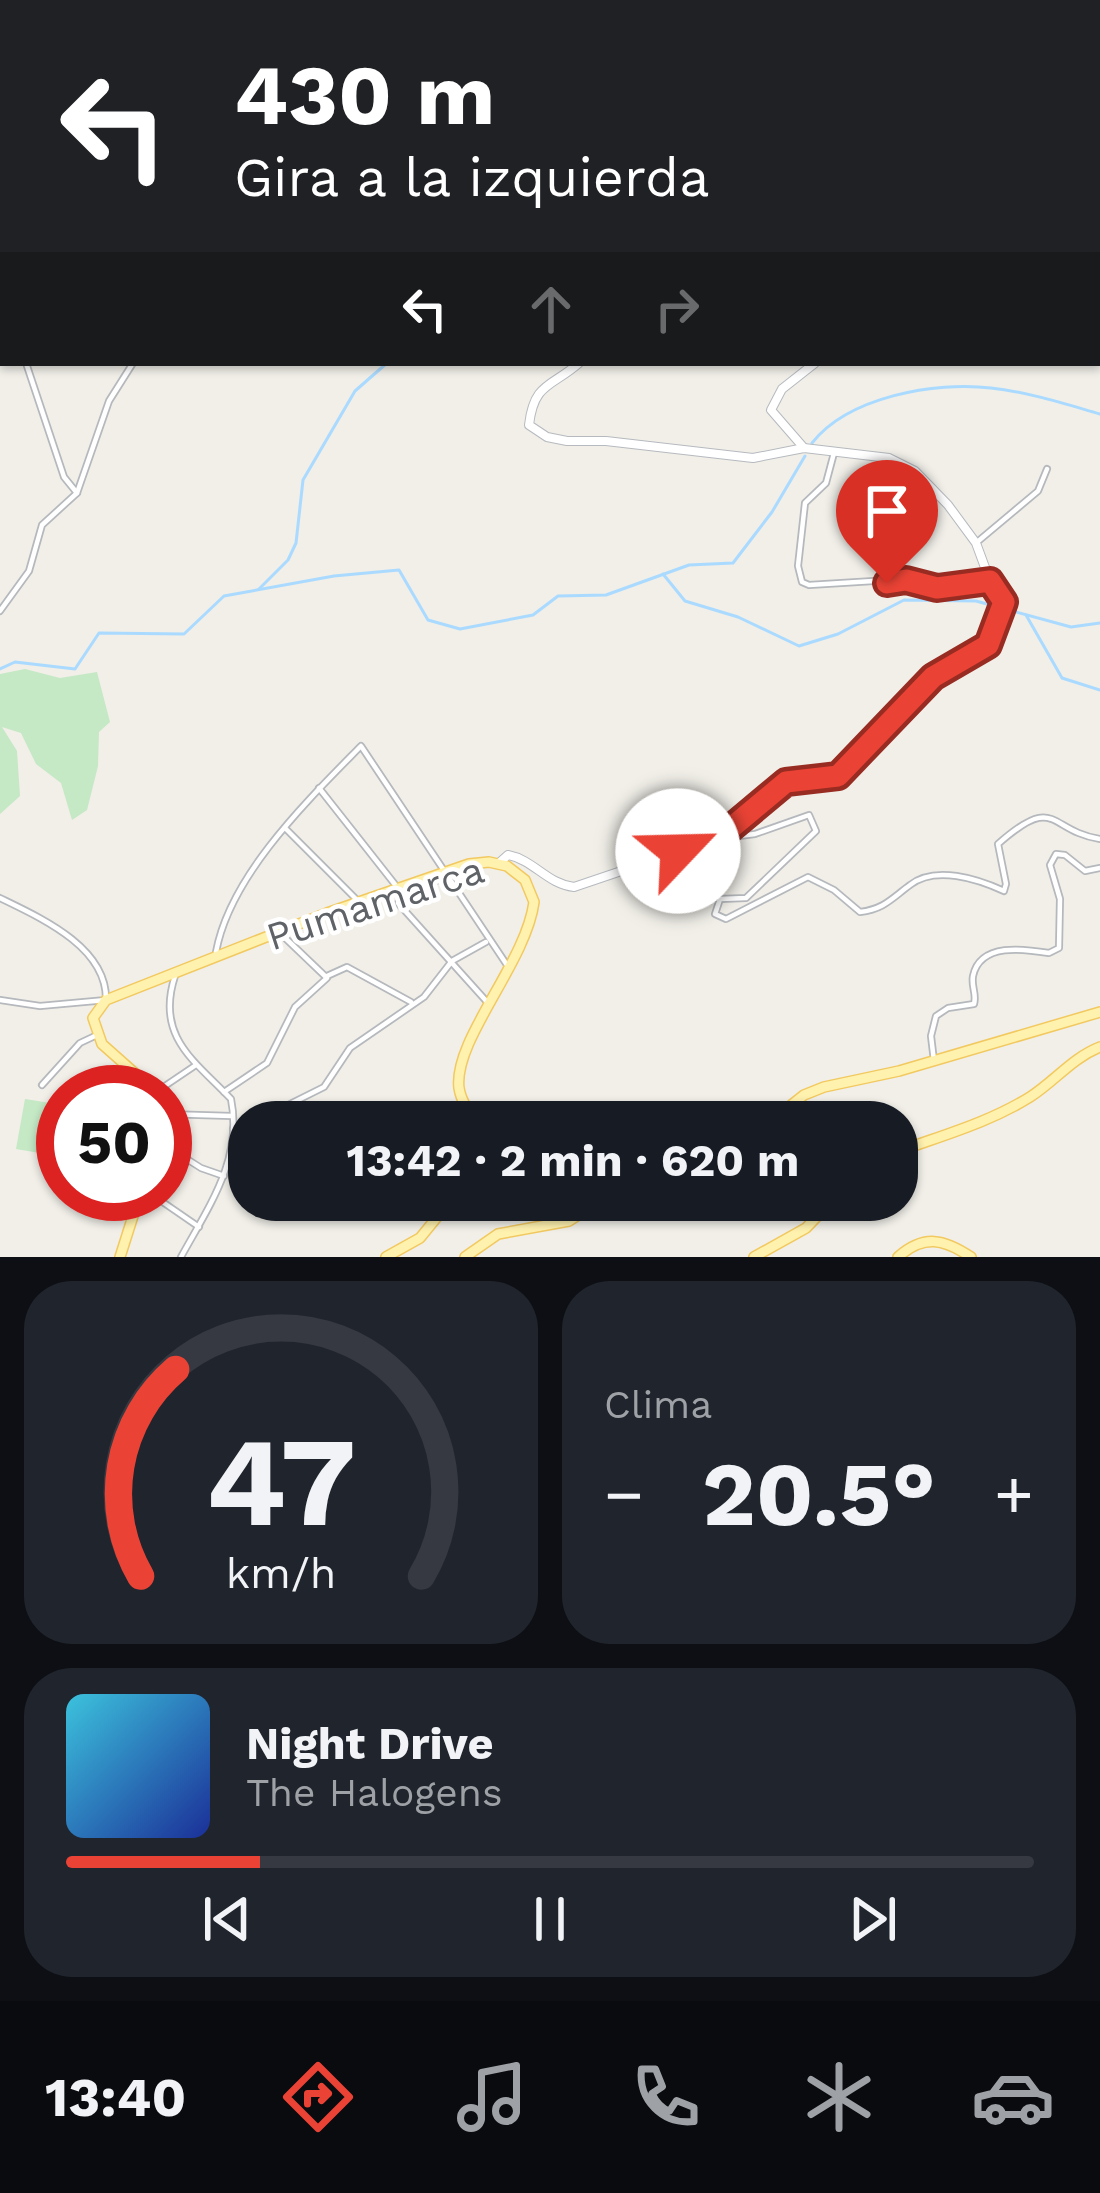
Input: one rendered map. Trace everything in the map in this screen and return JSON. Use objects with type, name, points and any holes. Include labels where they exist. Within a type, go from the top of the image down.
[{"type":"main road","points":[[499,863],[508,855],[523,858],[556,883],[574,887],[713,840],[786,782],[838,776],[933,677],[988,645],[1004,602],[990,581],[976,543],[948,505],[915,471],[889,458],[804,448],[753,458],[567,441],[534,431],[529,424],[535,396],[574,366]]},
{"type":"main road","points":[[804,448],[771,410],[782,389],[810,366]]},
{"type":"main road","name":"Pumamarca","points":[[106,1000],[358,902],[469,864],[499,863],[520,874],[534,902],[524,945],[467,1050],[459,1079],[463,1101]]},
{"type":"main road","points":[[106,1000],[93,1018],[97,1035],[124,1065]]},
{"type":"main road","points":[[796,1101],[824,1087],[934,1061],[1100,1012]]},
{"type":"main road","points":[[918,1144],[993,1117],[1034,1095],[1070,1063],[1100,1047]]},
{"type":"main road","points":[[120,1257],[131,1221]]},
{"type":"main road","points":[[386,1257],[420,1238],[434,1221]]},
{"type":"main road","points":[[465,1257],[498,1234],[568,1221]]},
{"type":"main road","points":[[754,1257],[813,1221]]},
{"type":"main road","points":[[898,1257],[919,1242],[936,1240],[971,1257]]},
{"type":"street","points":[[27,366],[64,477],[77,493]]},
{"type":"street","points":[[0,611],[29,571],[42,525],[77,493],[109,400],[131,366]]},
{"type":"street","points":[[834,453],[824,488],[805,503],[798,566],[802,582],[906,580],[937,588],[990,581]]},
{"type":"street","points":[[976,543],[1038,490],[1047,470]]},
{"type":"street","points":[[215,958],[219,934],[238,895],[285,827],[361,746],[511,971]]},
{"type":"street","points":[[320,788],[399,890]]},
{"type":"street","points":[[713,840],[755,833],[797,816],[809,815],[816,825],[804,845],[746,898],[737,902],[720,899],[715,914],[726,919],[808,877],[834,890],[860,912],[884,908],[914,880],[934,875],[986,882],[1004,890],[998,844],[1032,819],[1051,817],[1100,839]]},
{"type":"street","points":[[285,827],[358,902]]},
{"type":"street","points":[[934,1061],[936,1016],[974,1004],[973,977],[979,964],[993,952],[1049,953],[1059,948],[1060,898],[1050,866],[1056,854],[1065,855],[1085,871],[1100,868]]},
{"type":"street","points":[[447,875],[420,886],[398,903],[490,1005]]},
{"type":"street","points":[[0,898],[42,920],[87,953],[104,978],[106,1000],[40,1006],[0,1000]]},
{"type":"street","points":[[280,932],[327,976]]},
{"type":"street","points":[[296,1101],[324,1087],[350,1048],[424,997],[452,961],[488,940]]},
{"type":"street","points":[[224,1091],[267,1063],[295,1006],[327,976],[347,967],[413,1003]]},
{"type":"street","points":[[176,973],[170,995],[175,1038],[231,1101]]},
{"type":"street","points":[[60,1065],[80,1043],[97,1035]]},
{"type":"street","points":[[192,1068],[196,1065]]},
{"type":"street","points":[[192,1115],[228,1117]]},
{"type":"street","points":[[192,1162],[224,1176]]},
{"type":"street","points":[[181,1255],[228,1164]]},
{"type":"street","points":[[190,1221],[199,1227]]},
{"type":"green space","points":[[25,669],[60,678],[97,672],[110,722],[99,732],[98,766],[87,810],[72,820],[61,783],[36,764],[21,733],[2,727],[17,751],[20,796],[0,814],[0,674]]},
{"type":"green space","points":[[25,1099],[36,1101],[36,1152],[16,1149]]},
{"type":"waterway","points":[[259,589],[288,560],[296,543],[303,480],[355,391],[384,366]]},
{"type":"waterway","points":[[812,443],[847,414],[870,404],[944,387],[1005,390],[1100,414]]},
{"type":"waterway","points":[[0,669],[15,662],[75,669],[99,633],[184,634],[224,596],[334,576],[399,570],[428,620],[460,629],[533,615],[558,596],[606,595],[689,565],[733,563],[772,512],[805,456]]},
{"type":"waterway","points":[[663,574],[685,601],[738,617],[799,646],[838,634],[904,600],[976,601],[1071,627],[1100,623]]},
{"type":"waterway","points":[[1026,615],[1062,678],[1100,690]]},
{"type":"route","points":[[678,851],[725,833],[786,782],[838,776],[933,677],[983,650],[993,638],[1004,602],[990,581],[937,588],[906,580],[887,583]]}]
